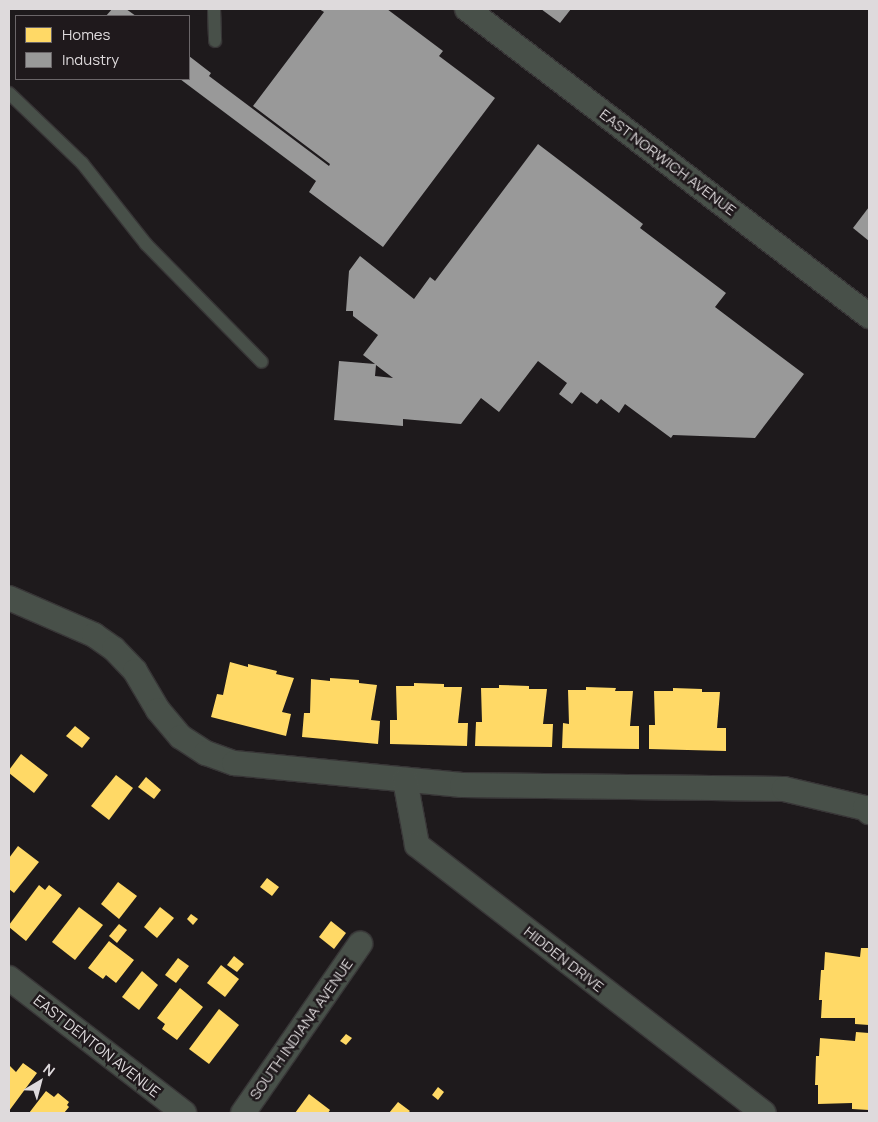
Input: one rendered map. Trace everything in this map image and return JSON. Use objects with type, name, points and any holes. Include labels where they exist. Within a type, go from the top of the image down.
[{"type":"street","name":"EAST NORWICH AVENUE","points":[[467,9],[869,316]]},
{"type":"street","points":[[9,598],[94,635],[114,649],[135,671],[158,710],[181,737],[206,753],[234,763],[462,785],[784,789],[865,808],[869,812]]},
{"type":"street","name":"HIDDEN DRIVE","points":[[405,780],[416,845],[764,1113]]},
{"type":"street","name":"SOUTH INDIANA AVENUE","points":[[243,1113],[360,944]]},
{"type":"street","name":"EAST DENTON AVENUE","points":[[9,978],[184,1113]]},
{"type":"lane","points":[[214,9],[215,42]]},
{"type":"lane","points":[[9,93],[82,163],[146,244],[262,362]]},
{"type":"building: Homes","points":[[230,662],[248,667],[248,664],[277,671],[276,674],[294,678],[282,712],[291,714],[286,736],[211,717],[217,694],[223,695]]},
{"type":"building: Homes","points":[[330,678],[359,680],[359,683],[377,685],[371,720],[380,721],[378,744],[302,737],[304,713],[310,713],[311,679],[330,681]]},
{"type":"building: Homes","points":[[414,683],[462,687],[458,723],[468,723],[467,746],[390,744],[390,720],[397,720],[396,686],[414,686]]},
{"type":"building: Homes","points":[[499,685],[547,689],[543,724],[553,724],[552,747],[475,746],[476,722],[482,722],[481,688],[499,688]]},
{"type":"building: Homes","points":[[586,687],[616,688],[615,691],[633,691],[630,726],[639,726],[639,749],[562,748],[563,723],[569,724],[568,690],[586,690]]},
{"type":"building: Homes","points":[[673,688],[702,689],[702,692],[720,692],[717,728],[726,728],[726,751],[649,749],[649,725],[655,725],[654,691],[673,691]]},
{"type":"building: Homes","points":[[75,726],[90,738],[82,748],[66,736]]},
{"type":"building: Homes","points":[[21,754],[48,775],[34,793],[9,773],[9,770]]},
{"type":"building: Homes","points":[[116,775],[133,788],[109,820],[91,806]]},
{"type":"building: Homes","points":[[146,777],[161,790],[154,799],[138,787]]},
{"type":"building: Homes","points":[[18,846],[39,862],[14,893],[9,889],[9,858]]},
{"type":"building: Homes","points":[[267,878],[279,887],[272,896],[260,887]]},
{"type":"building: Homes","points":[[118,882],[137,896],[119,919],[101,904]]},
{"type":"building: Homes","points":[[39,885],[45,890],[49,885],[62,895],[26,941],[9,925]]},
{"type":"building: Homes","points":[[79,907],[103,925],[75,960],[52,942]]},
{"type":"building: Homes","points":[[160,907],[174,918],[157,938],[144,927]]},
{"type":"building: Homes","points":[[191,914],[198,919],[193,925],[187,919]]},
{"type":"building: Homes","points":[[331,921],[346,933],[334,949],[319,937]]},
{"type":"building: Homes","points":[[119,924],[127,930],[117,943],[109,936]]},
{"type":"building: Homes","points":[[109,941],[134,960],[116,983],[106,975],[103,979],[88,968]]},
{"type":"building: Homes","points":[[861,948],[869,948],[869,1025],[855,1024],[855,1018],[821,1018],[822,1000],[819,1000],[821,970],[824,970],[825,952],[860,957]]},
{"type":"building: Homes","points":[[234,956],[244,964],[237,972],[227,965]]},
{"type":"building: Homes","points":[[178,958],[189,966],[176,983],[165,975]]},
{"type":"building: Homes","points":[[221,965],[239,979],[225,997],[207,983]]},
{"type":"building: Homes","points":[[142,971],[158,985],[139,1010],[122,997]]},
{"type":"building: Homes","points":[[180,988],[203,1007],[177,1040],[162,1029],[165,1024],[157,1018]]},
{"type":"building: Homes","points":[[219,1009],[239,1025],[209,1064],[189,1049]]},
{"type":"building: Homes","points":[[856,1032],[869,1033],[869,1110],[852,1109],[852,1103],[818,1104],[818,1085],[815,1085],[816,1056],[819,1056],[820,1038],[855,1041]]},
{"type":"building: Homes","points":[[346,1034],[352,1038],[346,1045],[340,1041]]},
{"type":"building: Homes","points":[[23,1063],[37,1073],[9,1111],[9,1068],[10,1066],[16,1072]]},
{"type":"building: Homes","points":[[438,1087],[444,1092],[438,1100],[432,1095]]},
{"type":"building: Homes","points":[[46,1091],[54,1097],[58,1093],[69,1102],[67,1105],[69,1107],[64,1113],[29,1113]]},
{"type":"building: Homes","points":[[309,1094],[330,1110],[328,1113],[295,1113]]},
{"type":"building: Homes","points":[[398,1102],[410,1111],[408,1113],[389,1113]]},
{"type":"building: Industry","points":[[112,9],[126,9],[135,15],[107,15]]},
{"type":"building: Industry","points":[[319,9],[387,9],[443,51],[439,56],[495,98],[383,247],[309,192],[316,181],[181,80],[190,80],[190,57],[211,73],[209,76],[329,166],[330,164],[253,106],[324,12]]},
{"type":"building: Industry","points":[[541,9],[571,9],[560,23]]},
{"type":"building: Industry","points":[[538,144],[643,224],[640,228],[726,293],[715,307],[804,374],[755,438],[673,435],[671,438],[625,404],[619,413],[601,399],[597,404],[581,392],[572,404],[559,394],[567,383],[538,361],[499,412],[481,398],[461,424],[403,419],[403,426],[334,420],[339,361],[375,364],[363,355],[378,335],[353,316],[353,311],[346,311],[349,271],[360,256],[414,299],[430,277],[435,281]],"holes":[[[376,365],[393,378],[375,376]]]},
{"type":"building: Industry","points":[[869,207],[869,241],[853,228]]}]
